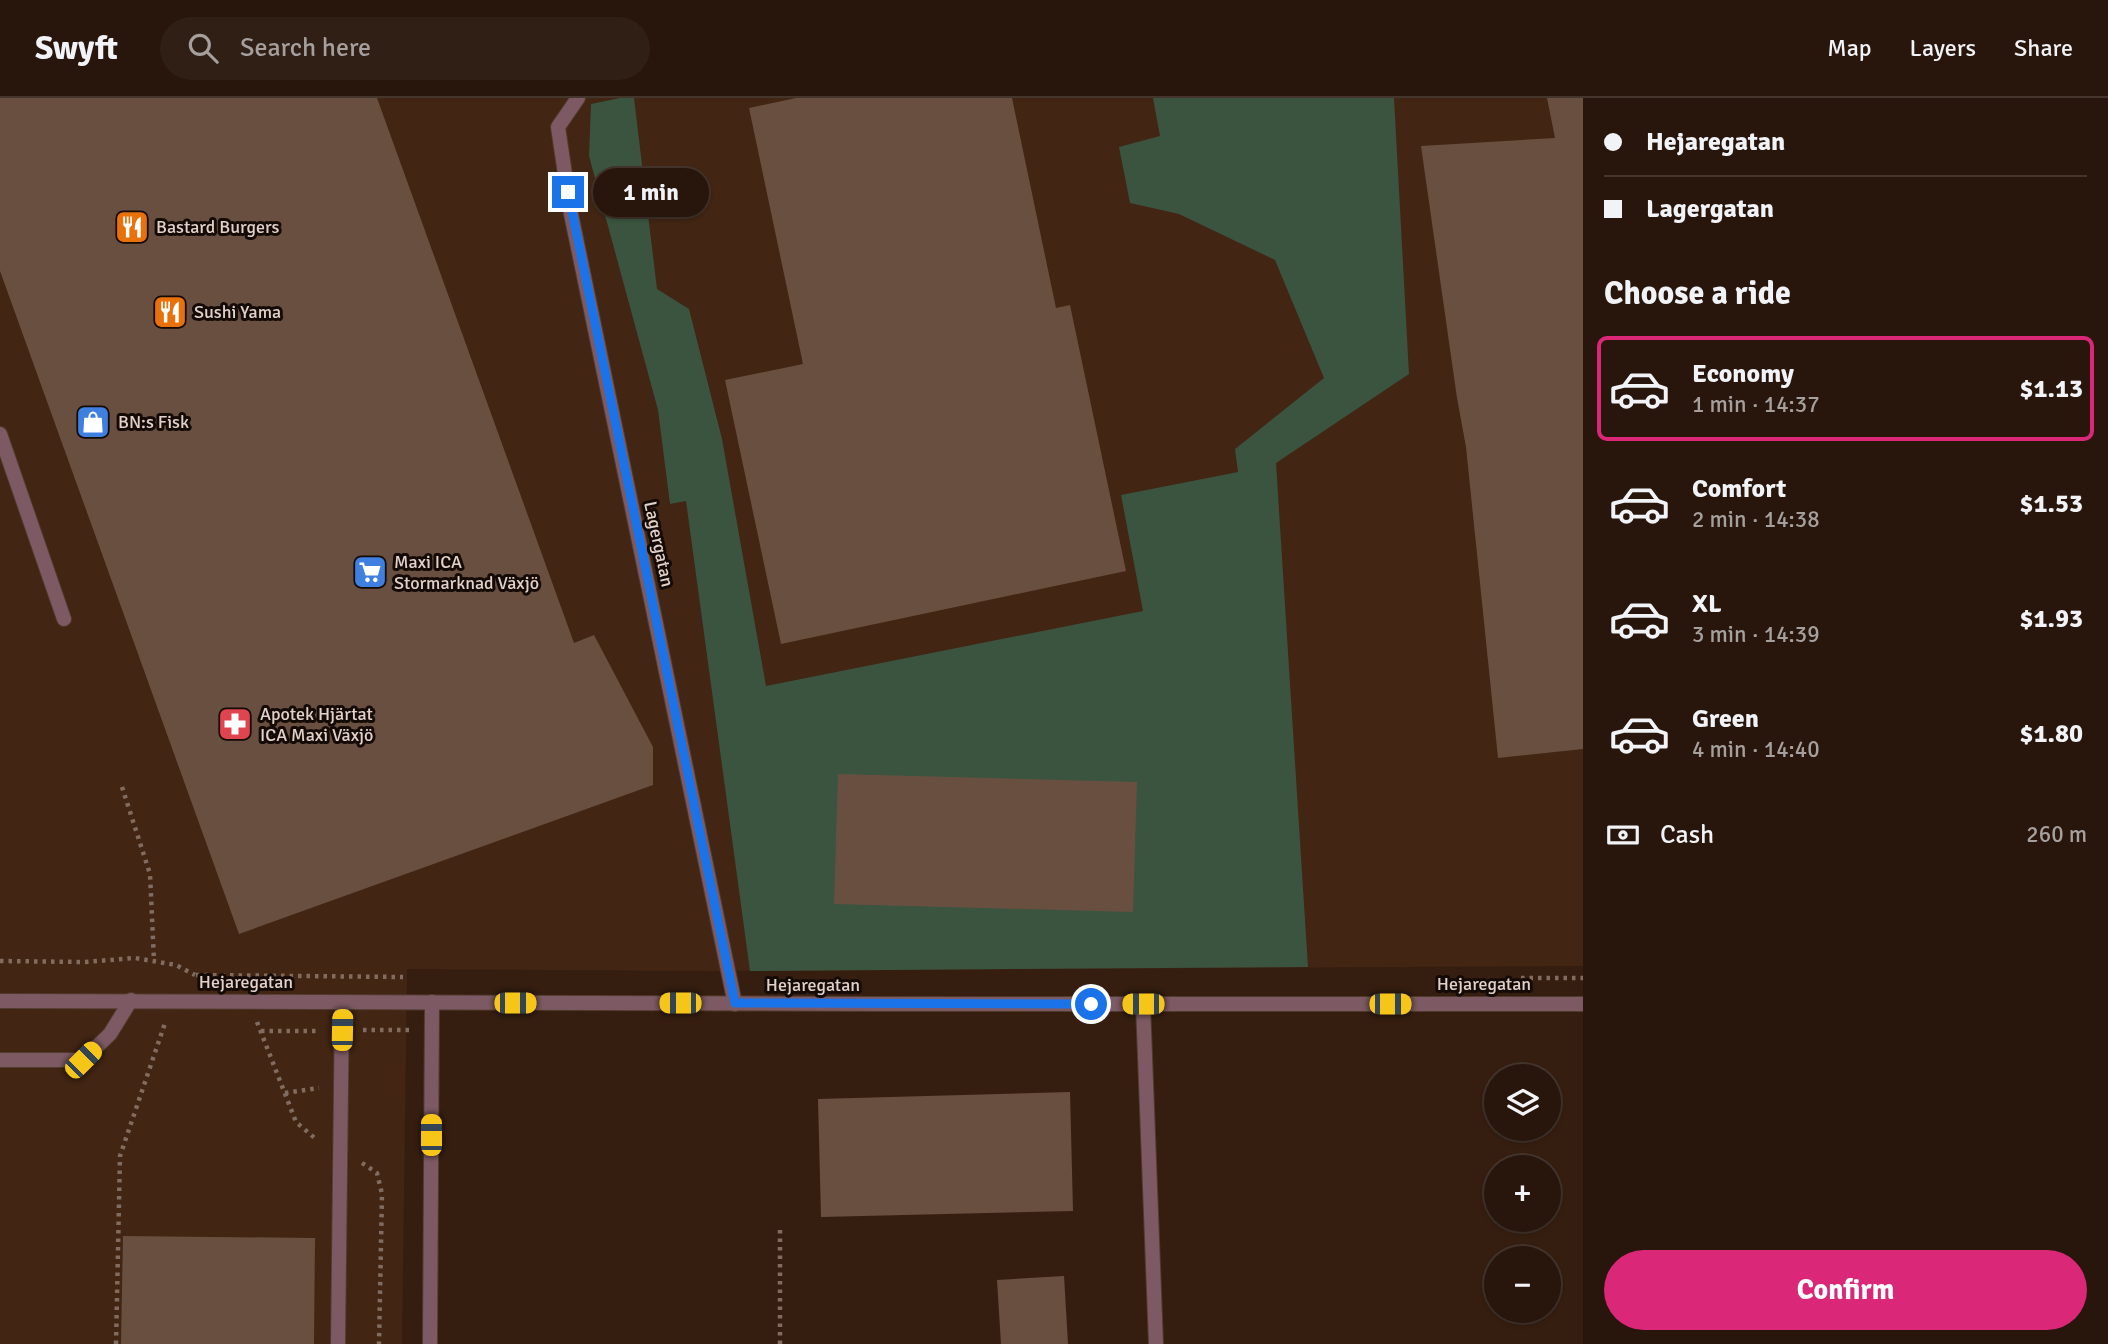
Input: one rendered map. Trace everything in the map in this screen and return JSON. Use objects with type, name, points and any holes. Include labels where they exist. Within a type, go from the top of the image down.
[{"type":"street","name":"Lagergatan","points":[[578,98],[558,127],[571,214],[735,1003]]},
{"type":"street","points":[[0,434],[64,619]]},
{"type":"street","name":"Hejaregatan","points":[[0,1000],[1583,1003]]},
{"type":"street","points":[[0,1060],[83,1060],[110,1034],[131,1000]]},
{"type":"street","points":[[338,1344],[342,1002]]},
{"type":"street","points":[[430,1344],[432,1002]]},
{"type":"street","points":[[1143,1004],[1156,1344]]},
{"type":"path","points":[[122,787],[150,874],[154,961]]},
{"type":"path","points":[[0,961],[85,962],[135,958],[176,965],[196,975]]},
{"type":"path","points":[[116,1344],[120,1156],[173,1001]]},
{"type":"path","points":[[285,1093],[341,1085]]},
{"type":"path","points":[[780,1229],[780,1344]]},
{"type":"shaded area","points":[[0,98],[1583,98],[1583,966],[712,971],[407,969],[402,1344],[0,1344]]},
{"type":"green space","points":[[634,98],[657,289],[689,309],[722,439],[766,686],[1143,611],[1121,495],[1238,472],[1235,449],[1324,378],[1275,260],[1179,214],[1130,203],[1119,147],[1160,136],[1153,98],[1394,98],[1409,374],[1276,463],[1308,967],[750,971],[686,501],[670,504],[658,410],[589,156],[591,104]]},
{"type":"building","points":[[0,98],[377,98],[574,643],[594,635],[653,747],[653,785],[239,934],[0,271]]},
{"type":"building","points":[[796,98],[1012,98],[1056,308],[1070,305],[1126,571],[781,644],[725,380],[803,364],[749,108]]},
{"type":"building","points":[[1547,98],[1583,98],[1583,749],[1498,758],[1466,447],[1421,146],[1555,138]]},
{"type":"building","points":[[838,774],[1137,782],[1133,912],[834,904]]},
{"type":"building","points":[[1070,1092],[1073,1211],[821,1217],[818,1099]]},
{"type":"building","points":[[123,1236],[315,1238],[314,1344],[121,1344]]},
{"type":"building","points":[[1064,1276],[1068,1344],[1001,1344],[997,1280]]},
{"type":"place","name":"Bastard Burgers","points":[[132,227]]},
{"type":"place","name":"Sushi Yama","points":[[170,312]]},
{"type":"place","name":"BN:s Fisk","points":[[93,422]]},
{"type":"place","name":"Maxi ICA Stormarknad Växjö","points":[[370,572]]},
{"type":"place","name":"Apotek Hjärtat ICA Maxi Växjö","points":[[235,724]]},
{"type":"route","points":[[568,192],[735,1003],[1091,1004]]}]
